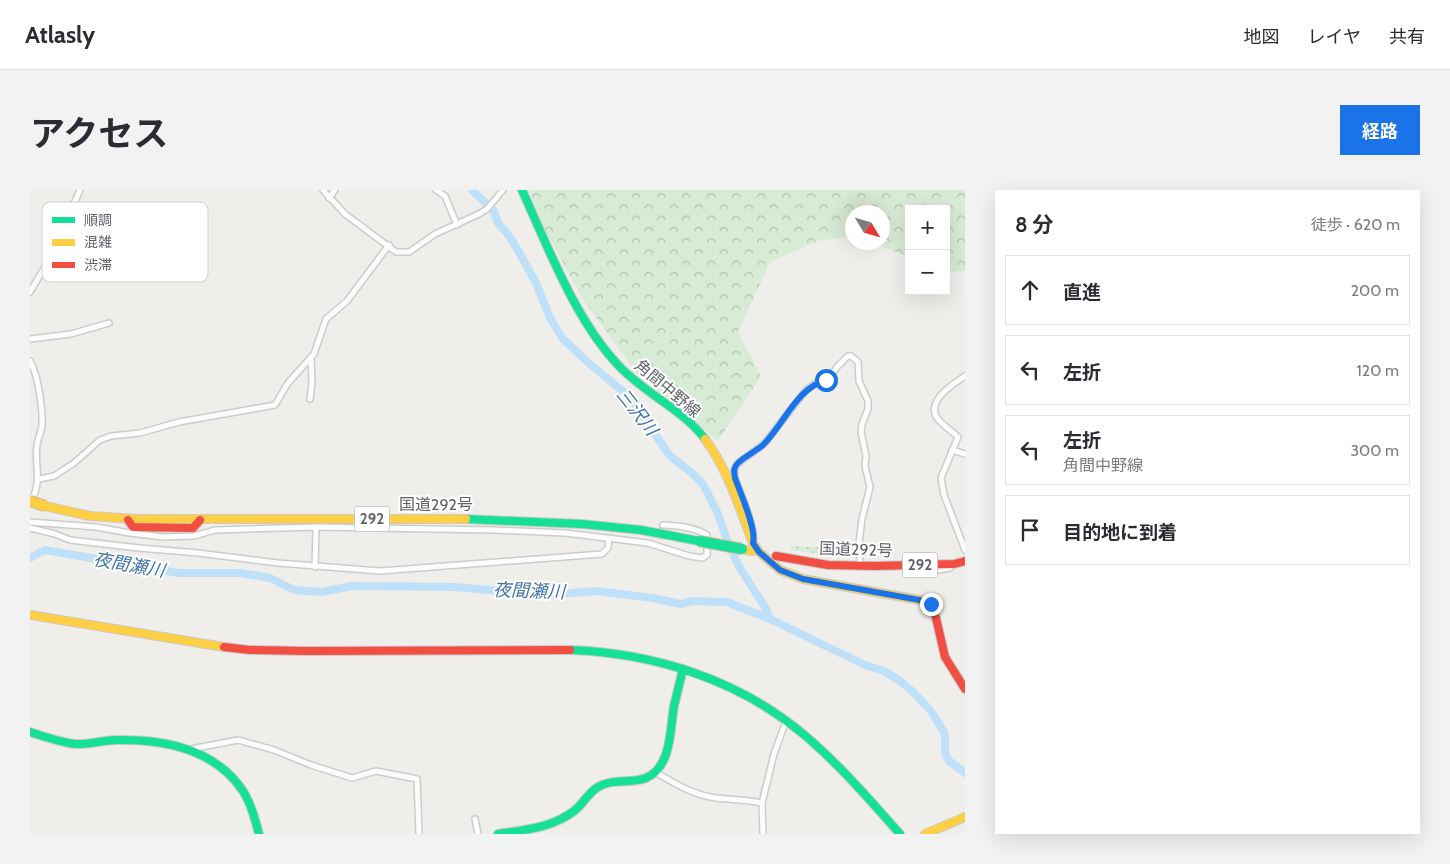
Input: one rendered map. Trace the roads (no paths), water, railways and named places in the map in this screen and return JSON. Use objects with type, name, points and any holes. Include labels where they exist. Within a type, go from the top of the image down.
[{"type":"main road","name":"角間中野線","points":[[522,190],[559,270],[585,319],[612,358],[628,375],[691,424],[709,446],[728,476],[753,547],[780,570],[803,579],[925,601],[931,604],[934,608],[945,657],[965,689]]},
{"type":"main road","name":"国道292号","points":[[30,502],[69,514],[128,520],[290,522],[428,518],[549,521],[656,532],[742,550],[753,547]]},
{"type":"main road","name":"国道292号","points":[[776,556],[828,565],[860,566],[926,565],[965,561]]},
{"type":"main road","name":"292","points":[[926,565],[965,556]]},
{"type":"main road","points":[[30,615],[85,622],[146,634],[254,650],[598,650],[653,660],[723,684],[765,706],[786,721],[856,783],[900,834]]},
{"type":"main road","points":[[498,834],[556,823],[574,811],[590,793],[604,784],[620,780],[636,781],[655,772],[665,757],[682,669]]},
{"type":"main road","points":[[30,732],[72,743],[146,740],[190,749],[209,758],[235,781],[250,805],[259,834]]},
{"type":"main road","points":[[924,834],[965,817]]},
{"type":"street","points":[[75,202],[80,190]]},
{"type":"street","points":[[323,190],[345,214],[396,252],[409,252],[435,234],[484,211],[502,190]]},
{"type":"street","points":[[329,198],[335,190]]},
{"type":"street","points":[[436,190],[445,196],[457,225]]},
{"type":"street","points":[[39,479],[54,476],[74,464],[100,440],[111,436],[275,405],[288,383],[311,359],[317,348],[326,319],[347,301],[389,245]]},
{"type":"street","points":[[30,292],[42,272]]},
{"type":"street","points":[[30,338],[71,334],[109,323]]},
{"type":"street","points":[[753,547],[755,538],[752,523],[735,478],[734,470],[737,464],[764,444],[806,390],[816,383],[831,377],[837,367],[848,356],[852,356],[858,362],[859,381],[868,401],[868,409],[861,432],[866,456],[865,466],[870,487],[858,543],[860,566]]},
{"type":"street","points":[[310,399],[312,382],[311,359]]},
{"type":"street","points":[[30,361],[38,382],[42,423],[37,444],[39,479],[37,490],[30,502]]},
{"type":"street","points":[[965,376],[937,398],[934,407],[936,418],[958,437],[941,478],[944,495],[965,550]]},
{"type":"street","points":[[952,450],[965,454]]},
{"type":"street","points":[[30,522],[96,527],[130,534],[163,536],[194,536],[215,530],[316,526],[565,533],[648,543],[689,556],[702,558],[707,555],[707,535],[701,531],[663,525]]},
{"type":"street","points":[[315,567],[316,526]]},
{"type":"street","points":[[30,528],[70,540],[315,567],[380,571],[602,554],[608,548],[609,538]]},
{"type":"street","points":[[938,570],[965,566]]},
{"type":"street","points":[[763,834],[762,803],[774,754],[786,721]]},
{"type":"street","points":[[190,749],[238,740],[274,750],[311,765],[352,778],[376,771],[417,779],[419,834]]},
{"type":"street","points":[[655,772],[689,790],[715,798],[743,799],[762,803]]},
{"type":"street","points":[[475,819],[478,834]]},
{"type":"waterway","name":"三沢川","points":[[472,190],[493,210],[498,223],[510,237],[536,283],[550,318],[563,339],[625,393],[635,404],[669,455],[703,484],[718,514],[730,548],[770,619]]},
{"type":"waterway","name":"夜間瀬川","points":[[30,558],[45,550],[178,573],[241,573],[270,578],[294,590],[322,592],[352,586],[454,587],[548,595],[596,591],[653,598],[681,604],[693,601],[727,602],[770,619],[865,665],[884,671],[900,681],[931,711],[945,734],[945,753],[949,761],[965,773]]},
{"type":"railway","points":[[30,808],[54,834]]}]
